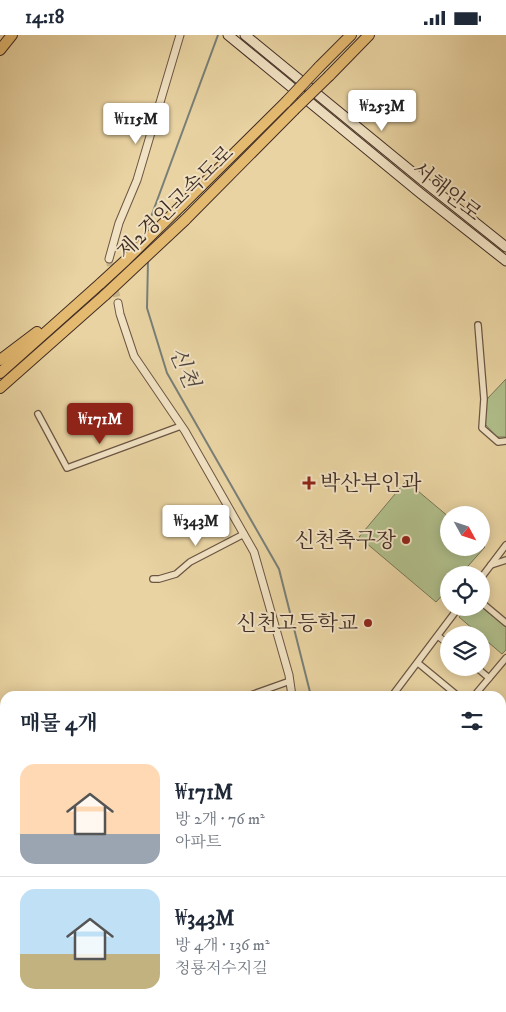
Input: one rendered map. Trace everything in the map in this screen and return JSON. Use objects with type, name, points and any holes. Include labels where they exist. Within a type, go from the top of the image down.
[{"type":"highway","points":[[0,50],[12,35]]},
{"type":"highway","name":"제2경인고속도로","points":[[0,373],[126,260],[351,35]]},
{"type":"highway","name":"제2경인고속도로","points":[[0,388],[106,295],[257,149],[369,35]]},
{"type":"highway","points":[[0,360],[82,300]]},
{"type":"main road","name":"서해안로","points":[[245,35],[506,247]]},
{"type":"main road","name":"서해안로","points":[[230,36],[420,193],[506,261]]},
{"type":"street","points":[[110,259],[119,223],[137,180],[180,35]]},
{"type":"street","points":[[118,303],[134,356],[181,426],[254,552],[291,691]]},
{"type":"street","points":[[478,325],[484,399],[482,428],[498,442],[506,441]]},
{"type":"street","points":[[38,414],[67,468],[181,426]]},
{"type":"street","points":[[153,579],[176,574],[190,562],[244,535]]},
{"type":"street","points":[[491,565],[506,545]]},
{"type":"street","points":[[491,565],[506,560]]},
{"type":"street","points":[[490,610],[506,623]]},
{"type":"street","points":[[396,691],[452,616]]},
{"type":"street","points":[[478,691],[506,658]]},
{"type":"street","points":[[418,663],[452,691]]},
{"type":"street","points":[[261,691],[290,681]]},
{"type":"green space","points":[[506,379],[506,437],[497,437],[484,423],[485,406],[488,398]]},
{"type":"green space","name":"신천축구장","points":[[406,481],[440,509],[440,556],[477,556],[468,566],[440,566],[440,598],[436,602],[359,537]]},
{"type":"green space","points":[[490,614],[506,627],[506,650],[502,654],[490,644],[490,626],[470,626],[459,617],[490,616]]},
{"type":"waterway","name":"신천","points":[[148,233],[148,225],[218,35]]},
{"type":"waterway","name":"신천","points":[[148,260],[147,308],[167,373],[279,569],[310,691]]},
{"type":"tunnel","points":[[109,259],[118,303]]},
{"type":"place","name":"박산부인과","points":[[309,483]]},
{"type":"place","name":"신천축구장","points":[[406,540]]},
{"type":"place","name":"신천고등학교","points":[[368,623]]}]
